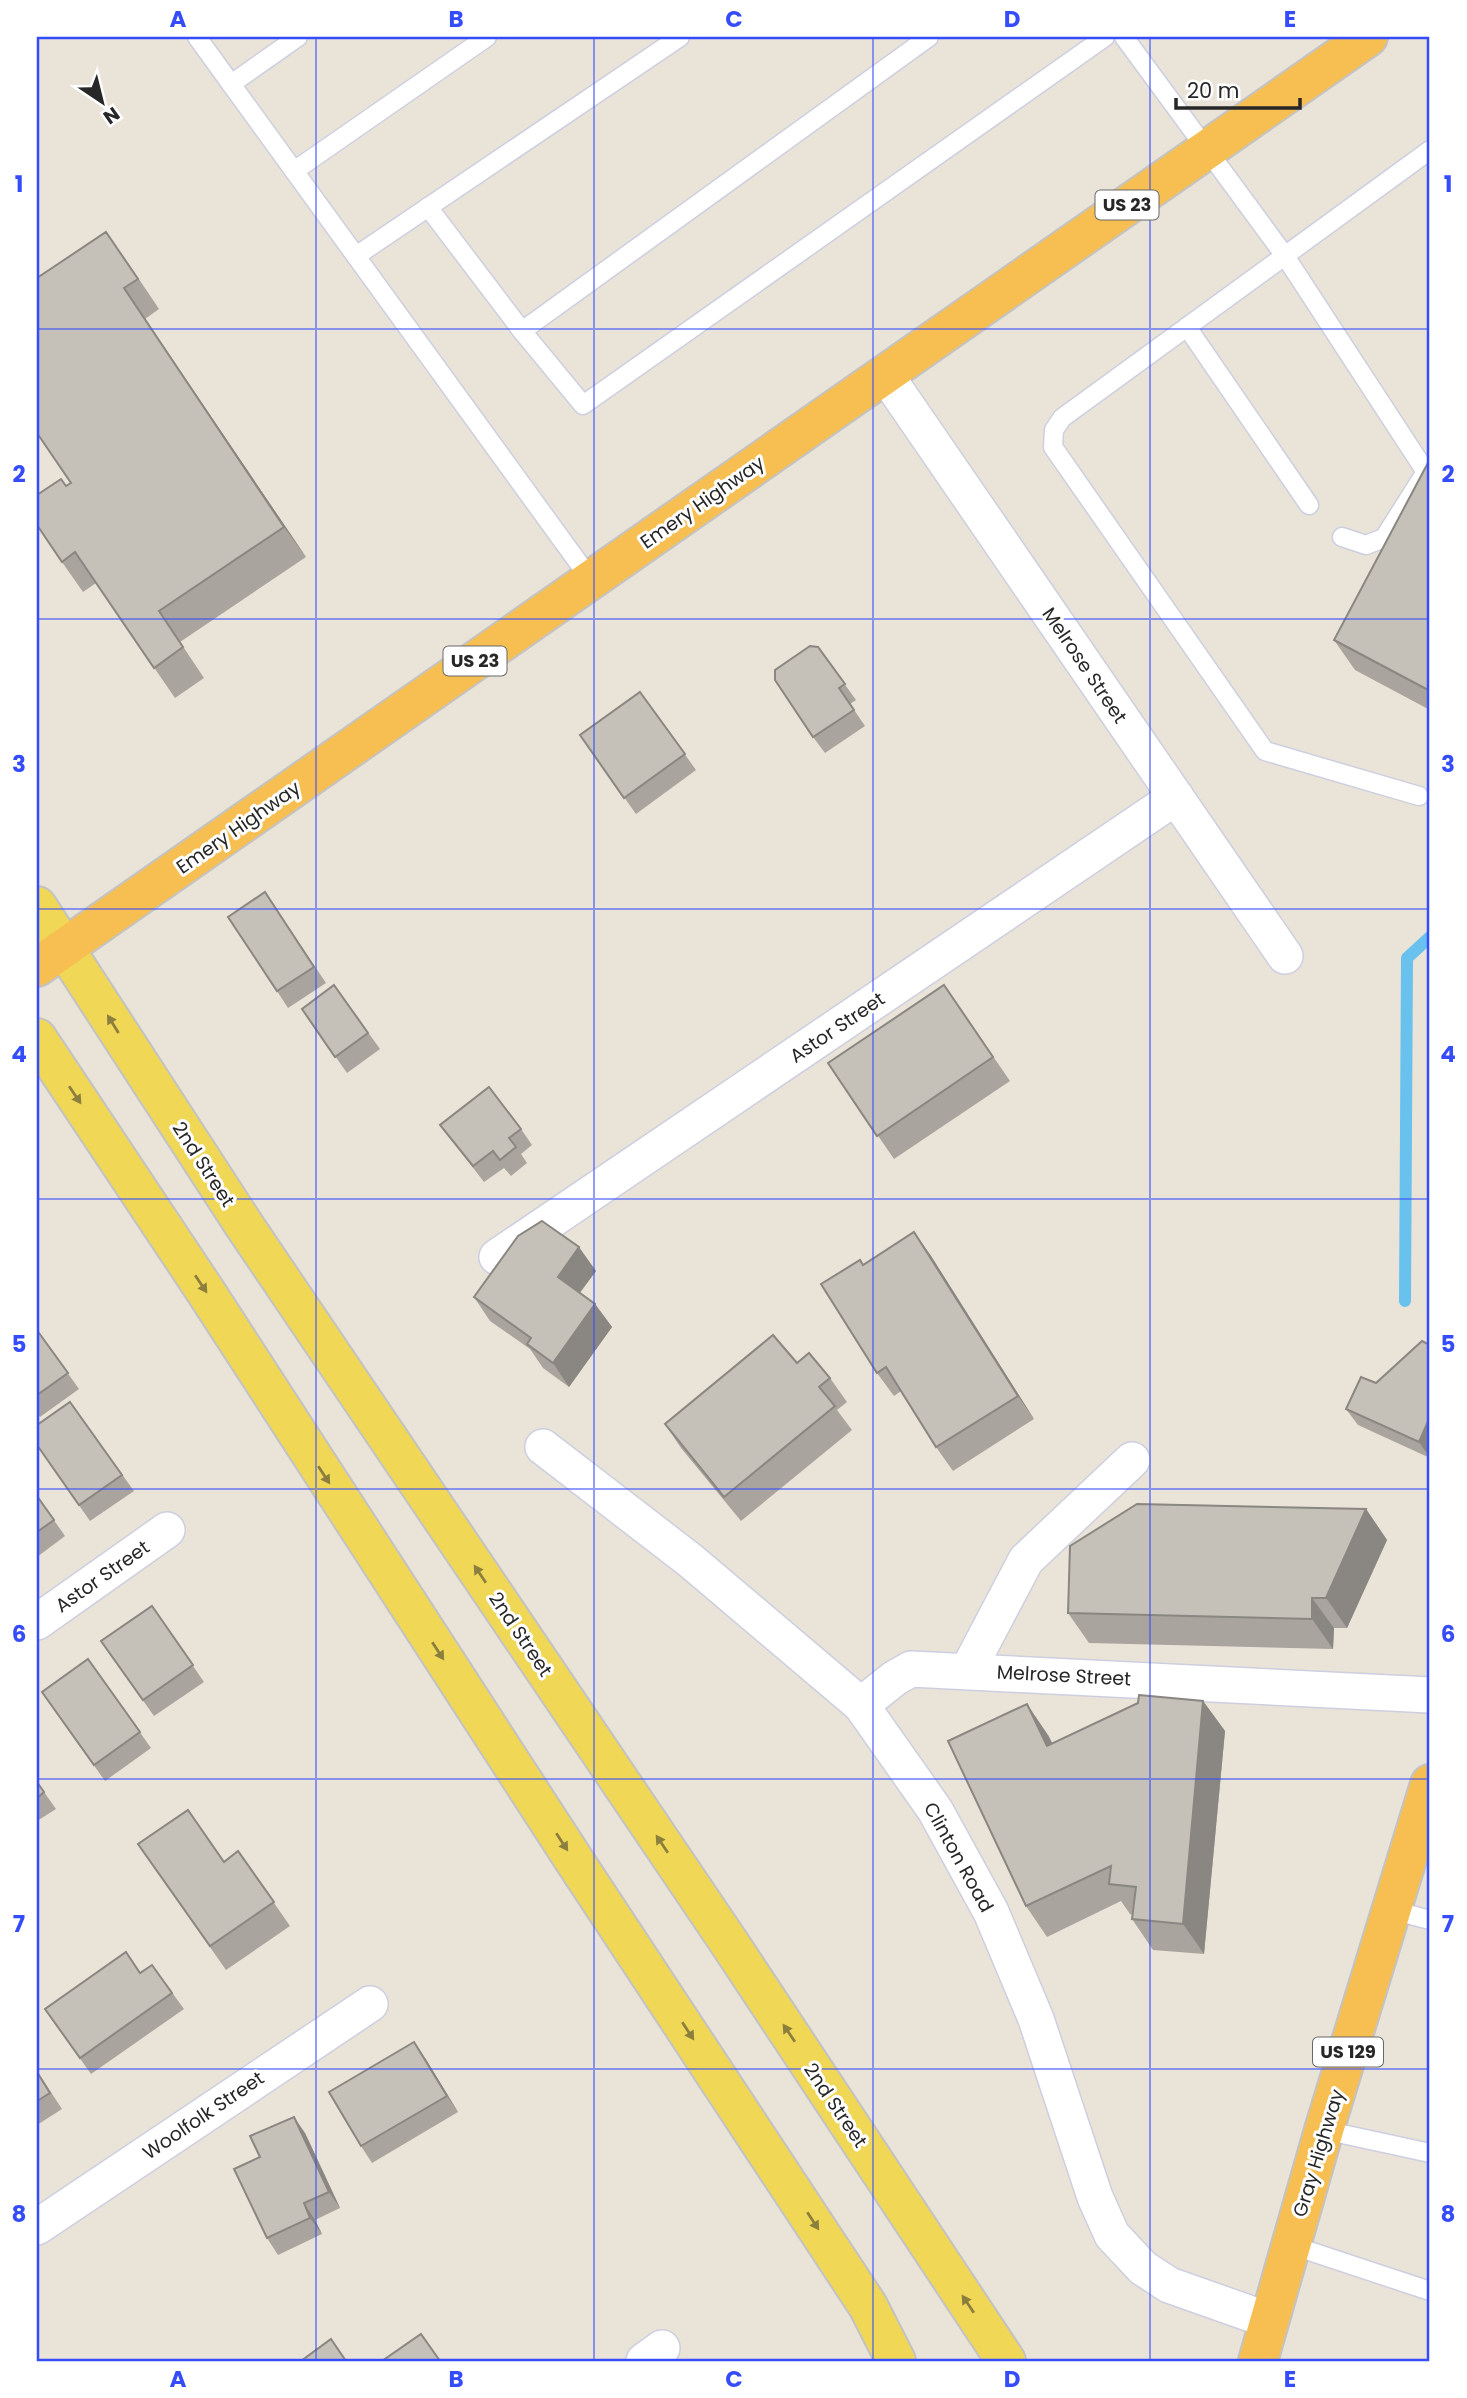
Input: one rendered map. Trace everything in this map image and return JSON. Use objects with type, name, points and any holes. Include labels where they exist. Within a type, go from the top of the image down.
[{"type":"highway","name":"Emery Highway","points":[[51,958],[1368,37]]},
{"type":"highway","name":"Gray Highway","points":[[1258,2361],[1324,2130],[1430,1784]]},
{"type":"main road","name":"2nd Street","points":[[37,906],[51,958],[244,1224],[730,1944],[1006,2361]]},
{"type":"main road","points":[[37,1038],[869,2306],[896,2361]]},
{"type":"street","name":"Melrose Street","points":[[885,374],[1285,956]]},
{"type":"street","name":"Astor Street","points":[[497,1257],[1176,797]]},
{"type":"street","name":"Clinton Road","points":[[543,1447],[691,1561],[862,1706],[935,1810],[991,1912],[1036,2019],[1095,2197],[1112,2235],[1143,2268],[1169,2285],[1268,2320]]},
{"type":"street","name":"Melrose Street","points":[[1132,1460],[1026,1560],[968,1670],[1430,1695]]},
{"type":"street","name":"Astor Street","points":[[37,1622],[167,1530]]},
{"type":"street","points":[[862,1706],[895,1678],[911,1669],[968,1670]]},
{"type":"street","name":"Woolfolk Street","points":[[37,2227],[370,2004]]},
{"type":"lane","points":[[197,37],[591,580]]},
{"type":"lane","points":[[231,84],[298,37]]},
{"type":"lane","points":[[294,170],[487,37]]},
{"type":"lane","points":[[356,256],[680,37]]},
{"type":"lane","points":[[522,331],[929,37]]},
{"type":"lane","points":[[428,207],[522,331],[583,405],[1105,37]]},
{"type":"lane","points":[[1124,37],[1285,256],[1428,468],[1384,538],[1366,545],[1342,537]]},
{"type":"lane","points":[[1419,796],[1265,751],[1053,447],[1054,430],[1062,418],[1430,150]]},
{"type":"lane","points":[[1186,327],[1309,505]]},
{"type":"lane","points":[[1392,1910],[1430,1920]]},
{"type":"lane","points":[[1324,2130],[1430,2152]]},
{"type":"lane","points":[[1291,2245],[1430,2291]]},
{"type":"building","points":[[106,232],[138,279],[124,288],[284,527],[159,611],[183,647],[154,668],[75,552],[62,562],[37,525],[37,495],[61,479],[66,486],[71,483],[37,433],[37,278]]},
{"type":"building","points":[[1430,459],[1430,691],[1334,640]]},
{"type":"building","points":[[810,646],[818,647],[845,684],[839,688],[854,710],[813,737],[775,680],[775,670]]},
{"type":"building","points":[[640,692],[685,754],[624,798],[580,735]]},
{"type":"building","points":[[265,892],[314,967],[277,991],[228,917]]},
{"type":"building","points":[[334,985],[368,1033],[335,1057],[302,1009]]},
{"type":"building","points":[[944,985],[993,1057],[877,1136],[828,1063]]},
{"type":"building","points":[[489,1087],[521,1129],[509,1138],[516,1147],[500,1160],[493,1151],[473,1166],[440,1125]]},
{"type":"building","points":[[542,1221],[579,1247],[558,1277],[595,1304],[553,1363],[527,1344],[531,1338],[474,1297],[518,1236]]},
{"type":"building","points":[[914,1232],[1018,1396],[936,1447],[886,1367],[877,1373],[821,1284],[860,1260],[863,1265]]},
{"type":"building","points":[[39,1333],[68,1373],[37,1395],[37,1335]]},
{"type":"building","points":[[773,1335],[797,1363],[809,1353],[830,1378],[819,1387],[835,1406],[724,1497],[665,1424]]},
{"type":"building","points":[[1422,1341],[1430,1345],[1430,1417],[1419,1442],[1346,1409],[1361,1377],[1376,1383]]},
{"type":"building","points":[[70,1402],[122,1475],[79,1505],[37,1445],[37,1425]]},
{"type":"building","points":[[37,1496],[54,1520],[37,1532]]},
{"type":"building","points":[[1137,1504],[1366,1509],[1326,1598],[1312,1598],[1312,1619],[1068,1613],[1070,1546]]},
{"type":"building","points":[[152,1606],[193,1665],[143,1700],[101,1641]]},
{"type":"building","points":[[88,1659],[140,1732],[94,1765],[42,1692]]},
{"type":"building","points":[[1139,1695],[1203,1701],[1183,1924],[1132,1919],[1136,1887],[1109,1884],[1111,1866],[1026,1906],[948,1741],[1027,1704],[1047,1746],[1138,1703]]},
{"type":"building","points":[[37,1782],[44,1792],[37,1798]]},
{"type":"building","points":[[188,1810],[224,1862],[238,1851],[274,1902],[210,1946],[138,1844]]},
{"type":"building","points":[[126,1952],[140,1973],[152,1965],[172,1993],[80,2058],[45,2009]]},
{"type":"building","points":[[414,2042],[447,2096],[361,2146],[329,2092]]},
{"type":"building","points":[[37,2072],[50,2093],[37,2101]]},
{"type":"building","points":[[294,2117],[329,2192],[304,2203],[310,2218],[267,2238],[234,2169],[260,2157],[250,2136]]},
{"type":"building","points":[[421,2334],[440,2361],[382,2361]]},
{"type":"building","points":[[331,2339],[346,2361],[301,2361]]},
{"type":"waterway","points":[[1405,1301],[1407,958],[1430,937]]}]
